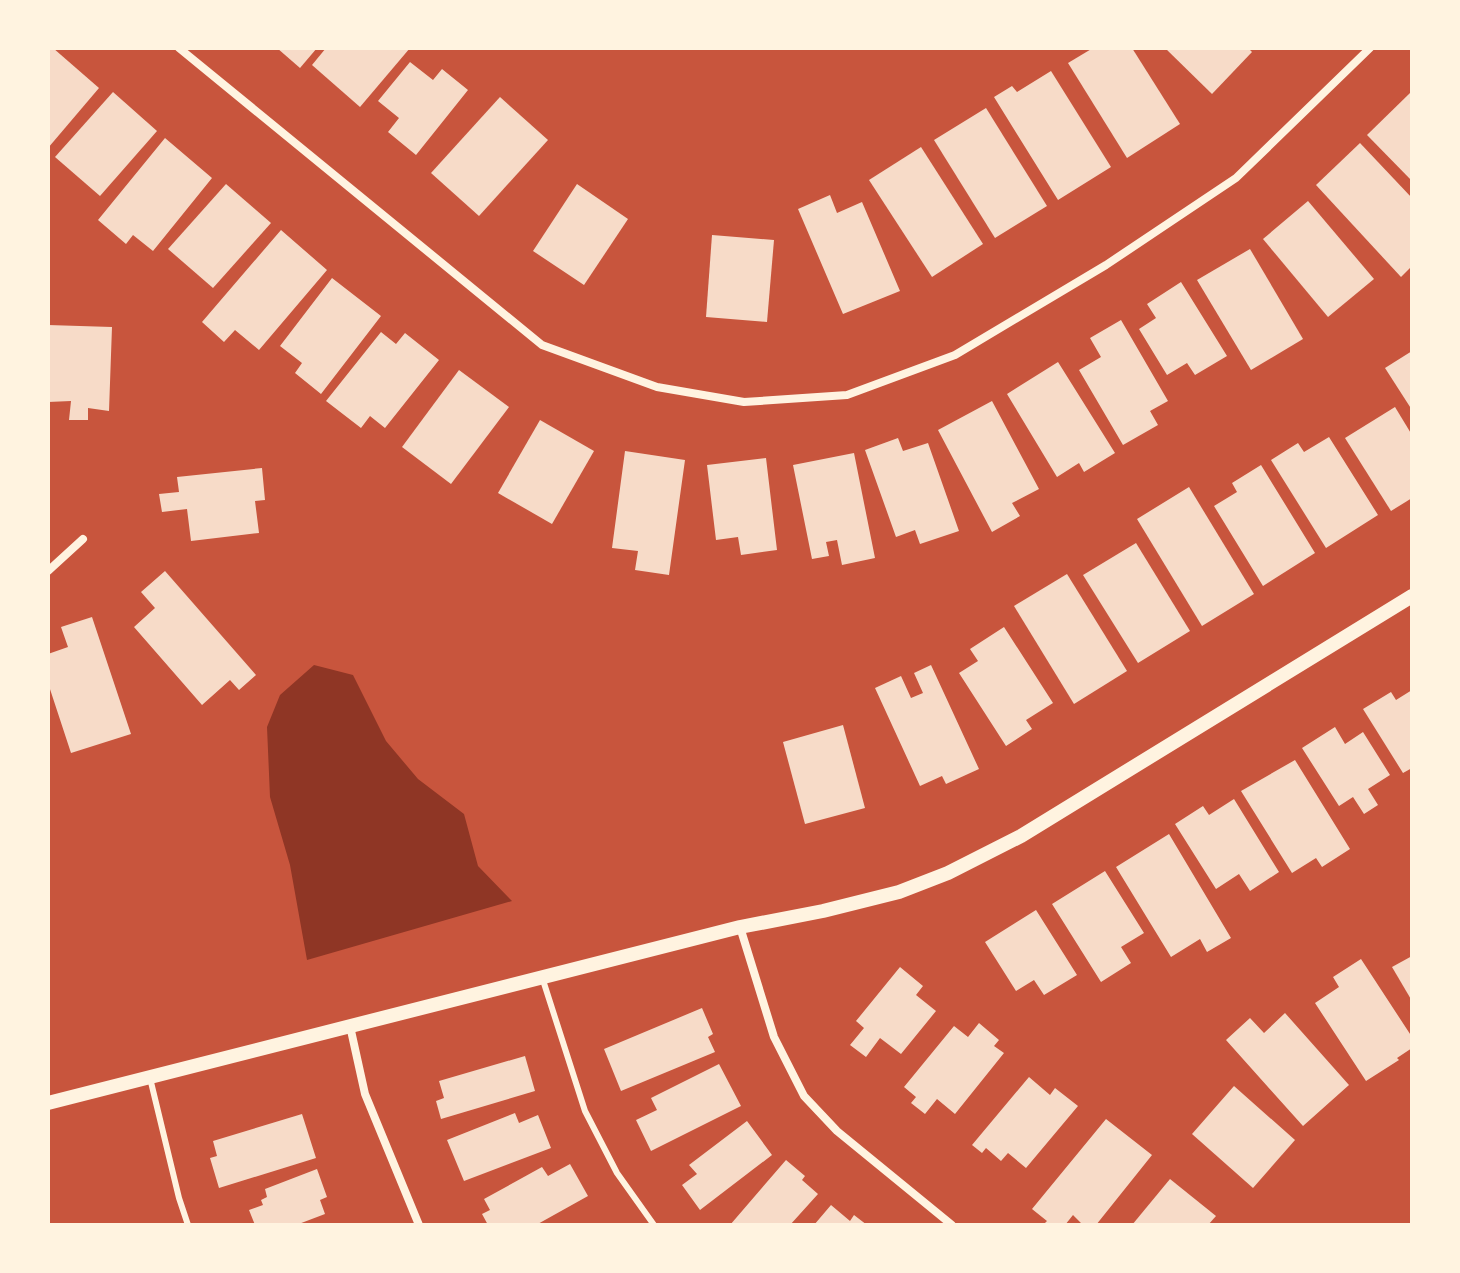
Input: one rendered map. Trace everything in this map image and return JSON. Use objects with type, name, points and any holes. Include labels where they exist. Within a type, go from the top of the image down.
[{"type":"street","points":[[179,48],[542,345],[657,387],[744,402],[847,395],[955,355],[1106,265],[1236,178],[1370,48]]},
{"type":"street","points":[[48,571],[83,539]]},
{"type":"street","points":[[48,1103],[740,927],[899,892],[948,873],[1021,836],[1412,596]]},
{"type":"street","points":[[740,927],[774,1037],[804,1096],[837,1131],[952,1225]]},
{"type":"street","points":[[350,1026],[365,1094],[419,1225]]},
{"type":"lane","points":[[542,977],[585,1111],[617,1173],[654,1225]]},
{"type":"lane","points":[[150,1078],[188,1225]]},
{"type":"shaded area","points":[[314,665],[353,675],[386,741],[418,779],[464,814],[478,866],[512,901],[307,960],[290,865],[270,797],[267,727],[280,695]]},
{"type":"building","points":[[51,48],[99,88],[48,148],[48,51]]},
{"type":"building","points":[[277,48],[317,48],[300,68]]},
{"type":"building","points":[[326,48],[410,48],[360,107],[312,65]]},
{"type":"building","points":[[1093,48],[1132,48],[1180,124],[1127,158],[1068,63]]},
{"type":"building","points":[[1165,48],[1248,48],[1252,52],[1212,94]]},
{"type":"building","points":[[410,62],[433,80],[442,69],[468,90],[416,155],[388,132],[399,118],[378,101]]},
{"type":"building","points":[[1051,71],[1111,167],[1058,200],[994,97],[1012,86],[1017,92]]},
{"type":"building","points":[[113,92],[157,131],[100,196],[55,157]]},
{"type":"building","points":[[1412,94],[1412,181],[1367,135]]},
{"type":"building","points":[[500,97],[548,140],[479,216],[431,173]]},
{"type":"building","points":[[986,108],[1047,206],[995,238],[934,140]]},
{"type":"building","points":[[165,138],[212,178],[153,251],[133,235],[126,244],[98,220]]},
{"type":"building","points":[[1360,143],[1412,198],[1412,266],[1401,277],[1316,185]]},
{"type":"building","points":[[921,147],[983,244],[932,277],[869,180]]},
{"type":"building","points":[[226,184],[271,223],[213,288],[168,249]]},
{"type":"building","points":[[577,184],[628,219],[584,285],[533,251]]},
{"type":"building","points":[[830,195],[837,213],[862,202],[900,291],[843,314],[798,209]]},
{"type":"building","points":[[1308,201],[1374,279],[1328,317],[1263,239]]},
{"type":"building","points":[[281,230],[327,270],[259,350],[235,330],[224,342],[202,322]]},
{"type":"building","points":[[712,235],[774,240],[767,322],[706,317]]},
{"type":"building","points":[[1250,249],[1303,339],[1251,370],[1197,280]]},
{"type":"building","points":[[332,278],[381,316],[321,394],[295,373],[302,363],[280,346]]},
{"type":"building","points":[[1181,282],[1227,356],[1195,375],[1187,363],[1167,375],[1139,329],[1156,318],[1147,304]]},
{"type":"building","points":[[1121,320],[1168,401],[1150,411],[1158,425],[1123,445],[1079,370],[1101,357],[1090,338]]},
{"type":"building","points":[[48,325],[112,327],[109,411],[88,408],[88,420],[69,420],[71,401],[48,402]]},
{"type":"building","points":[[381,332],[396,344],[405,333],[439,360],[385,428],[370,416],[361,428],[326,401]]},
{"type":"building","points":[[1412,351],[1412,410],[1385,368]]},
{"type":"building","points":[[1058,362],[1115,453],[1084,472],[1079,463],[1057,477],[1007,394]]},
{"type":"building","points":[[459,370],[509,407],[451,484],[402,447]]},
{"type":"building","points":[[992,401],[1039,489],[1012,503],[1020,516],[992,532],[938,430]]},
{"type":"building","points":[[1395,407],[1412,435],[1412,498],[1391,511],[1345,438]]},
{"type":"building","points":[[540,420],[594,451],[552,524],[498,493]]},
{"type":"building","points":[[1329,437],[1378,515],[1326,548],[1271,460],[1298,443],[1304,452]]},
{"type":"building","points":[[898,438],[903,451],[928,443],[959,531],[920,544],[915,530],[896,537],[865,450]]},
{"type":"building","points":[[625,451],[685,460],[669,575],[635,570],[638,551],[612,548]]},
{"type":"building","points":[[854,453],[875,558],[842,565],[837,540],[826,542],[829,556],[812,559],[793,465]]},
{"type":"building","points":[[766,458],[777,550],[741,555],[738,537],[716,540],[707,465]]},
{"type":"building","points":[[1261,465],[1315,553],[1263,586],[1214,506],[1237,492],[1232,483]]},
{"type":"building","points":[[262,468],[265,500],[255,501],[259,533],[191,541],[187,509],[162,512],[159,494],[179,492],[177,477]]},
{"type":"building","points":[[1189,487],[1254,594],[1202,626],[1137,519]]},
{"type":"building","points":[[1136,543],[1190,631],[1138,663],[1083,575]]},
{"type":"building","points":[[165,571],[256,675],[239,690],[230,680],[202,705],[134,627],[155,608],[141,592]]},
{"type":"building","points":[[1067,574],[1127,671],[1074,704],[1014,606]]},
{"type":"building","points":[[92,617],[131,734],[71,753],[48,683],[48,654],[68,647],[61,627]]},
{"type":"building","points":[[1004,627],[1053,703],[1026,720],[1032,729],[1006,746],[959,673],[978,661],[970,649]]},
{"type":"building","points":[[931,665],[979,769],[946,784],[942,776],[920,786],[875,688],[901,676],[911,698],[923,693],[914,673]]},
{"type":"building","points":[[1412,690],[1412,768],[1403,773],[1363,709],[1391,692],[1396,700]]},
{"type":"building","points":[[843,725],[865,808],[805,824],[783,742]]},
{"type":"building","points":[[1335,727],[1345,744],[1363,732],[1390,775],[1368,789],[1378,805],[1364,814],[1353,797],[1339,806],[1302,748]]},
{"type":"building","points":[[1295,760],[1350,849],[1322,867],[1316,858],[1292,873],[1241,791]]},
{"type":"building","points":[[1234,799],[1279,872],[1250,891],[1239,874],[1216,889],[1175,824],[1203,806],[1209,815]]},
{"type":"building","points":[[1169,834],[1231,938],[1207,952],[1200,939],[1171,957],[1116,867]]},
{"type":"building","points":[[1105,871],[1144,933],[1121,947],[1131,963],[1101,982],[1052,904]]},
{"type":"building","points":[[1036,910],[1077,975],[1044,995],[1034,980],[1016,991],[985,942]]},
{"type":"building","points":[[1412,956],[1412,1001],[1392,967]]},
{"type":"building","points":[[1361,959],[1412,1037],[1412,1048],[1366,1081],[1315,1003],[1339,987],[1333,977]]},
{"type":"building","points":[[900,967],[923,986],[916,995],[936,1011],[901,1054],[880,1038],[866,1057],[850,1045],[864,1028],[856,1021]]},
{"type":"building","points":[[702,1008],[713,1034],[708,1037],[715,1052],[621,1091],[604,1049]]},
{"type":"building","points":[[1285,1013],[1349,1085],[1303,1126],[1226,1040],[1250,1018],[1264,1033]]},
{"type":"building","points":[[979,1023],[999,1040],[994,1046],[1004,1053],[955,1114],[937,1099],[925,1114],[911,1103],[916,1097],[904,1087],[954,1026],[968,1037]]},
{"type":"building","points":[[525,1056],[535,1091],[441,1119],[436,1101],[444,1098],[439,1081]]},
{"type":"building","points":[[719,1064],[741,1106],[651,1151],[636,1120],[657,1110],[651,1098]]},
{"type":"building","points":[[1029,1077],[1050,1095],[1055,1088],[1078,1106],[1026,1168],[1008,1153],[1001,1161],[986,1148],[982,1153],[972,1145]]},
{"type":"building","points":[[1234,1086],[1295,1140],[1253,1188],[1192,1134]]},
{"type":"building","points":[[515,1113],[519,1123],[538,1115],[551,1148],[464,1181],[447,1140]]},
{"type":"building","points":[[302,1114],[316,1158],[219,1188],[210,1158],[217,1156],[213,1141]]},
{"type":"building","points":[[1106,1119],[1152,1155],[1096,1225],[1083,1225],[1073,1215],[1065,1225],[1048,1225],[1032,1209]]},
{"type":"building","points":[[747,1121],[772,1155],[700,1210],[682,1185],[697,1174],[689,1165]]},
{"type":"building","points":[[786,1160],[805,1176],[802,1180],[818,1194],[790,1225],[730,1225]]},
{"type":"building","points":[[570,1164],[588,1196],[536,1225],[488,1225],[482,1214],[490,1210],[484,1199],[542,1167],[548,1176]]},
{"type":"building","points":[[317,1169],[327,1197],[320,1200],[325,1214],[296,1225],[255,1225],[249,1210],[263,1205],[261,1200],[267,1197],[265,1189]]},
{"type":"building","points":[[1170,1179],[1216,1216],[1208,1225],[1132,1225]]},
{"type":"building","points":[[831,1205],[850,1221],[854,1215],[867,1225],[814,1225]]}]
